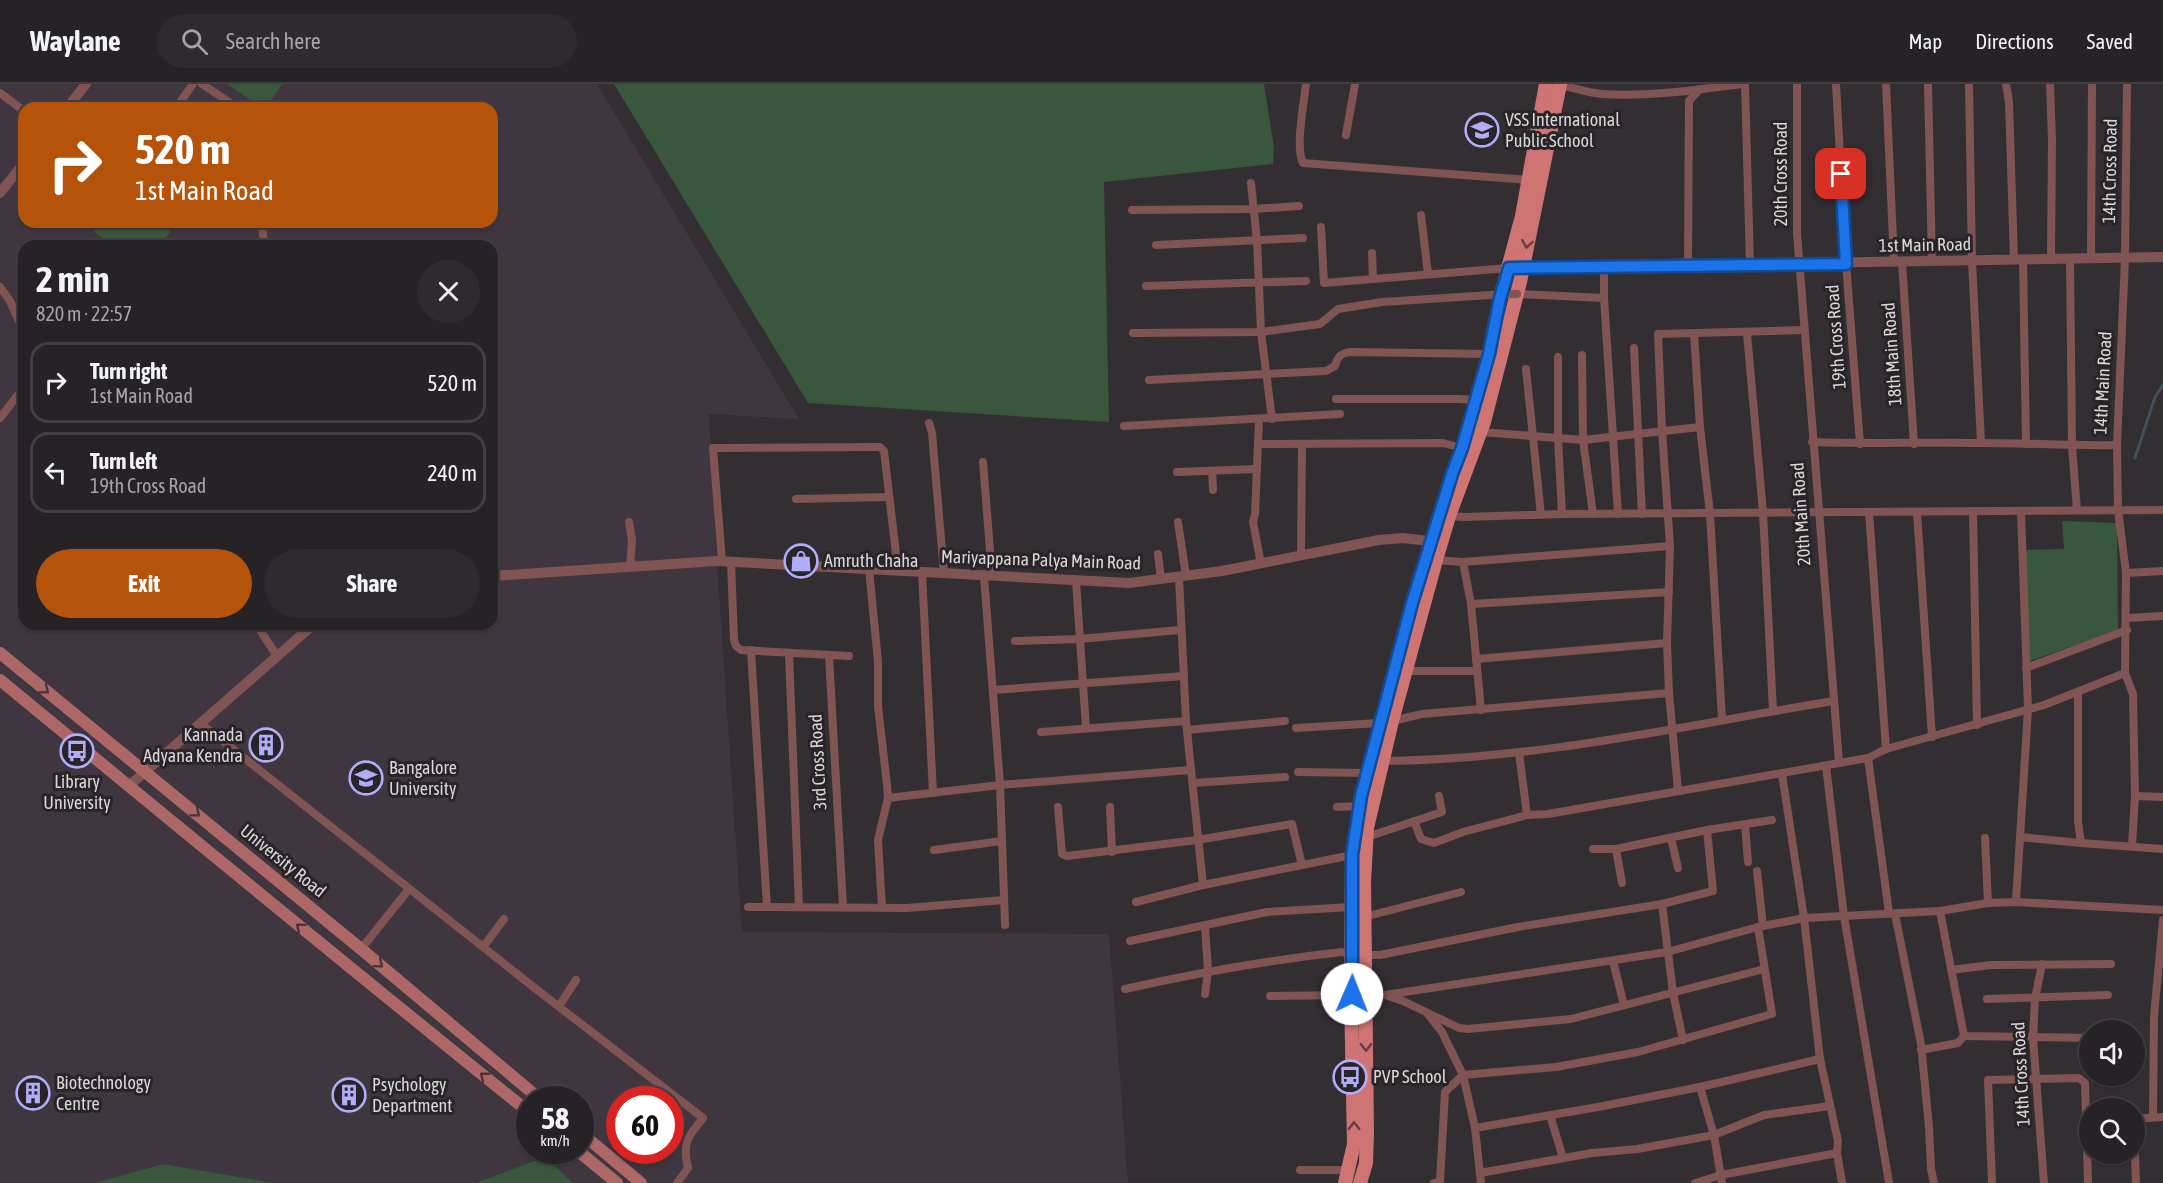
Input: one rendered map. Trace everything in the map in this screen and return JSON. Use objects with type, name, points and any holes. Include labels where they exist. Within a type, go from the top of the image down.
[{"type":"main road","points":[[1444,515],[1481,432],[1517,294],[1516,268],[1528,180],[1546,84]]},
{"type":"main road","points":[[1347,1177],[1354,1143],[1359,955],[1364,917],[1367,837],[1382,761],[1397,654],[1444,515],[1489,354],[1500,298],[1516,268],[1560,84]]},
{"type":"main road","points":[[1359,955],[1352,908],[1352,855],[1359,806],[1366,773],[1405,672],[1436,560],[1436,541]]},
{"type":"main road","name":"University Road","points":[[0,653],[362,949],[524,1086]]},
{"type":"main road","points":[[0,680],[516,1102]]},
{"type":"main road","points":[[1359,995],[1367,1132],[1366,1163],[1360,1183]]},
{"type":"main road","points":[[594,1144],[641,1183]]},
{"type":"main road","points":[[594,1164],[617,1183]]},
{"type":"street","points":[[72,102],[86,84]]},
{"type":"street","points":[[180,102],[193,84]]},
{"type":"street","points":[[202,84],[229,102]]},
{"type":"street","points":[[1306,84],[1301,125],[1300,154],[1303,163],[1528,180]]},
{"type":"street","points":[[1346,135],[1355,84]]},
{"type":"street","points":[[1560,84],[1600,94],[1699,90],[1743,84],[1750,265]]},
{"type":"street","name":"20th Cross Road","points":[[1797,84],[1797,233],[1800,264]]},
{"type":"street","name":"19th Cross Road","points":[[1836,84],[1846,264],[1860,444]]},
{"type":"street","name":"18th Main Road","points":[[1886,84],[1898,262],[1914,444]]},
{"type":"street","points":[[1928,84],[1932,262]]},
{"type":"street","points":[[1969,84],[1972,261],[1981,442]]},
{"type":"street","points":[[2006,84],[2018,260],[2026,444]]},
{"type":"street","points":[[2050,84],[2051,260]]},
{"type":"street","points":[[2091,259],[2092,84]]},
{"type":"street","name":"14th Cross Road","points":[[2125,258],[2127,84]]},
{"type":"street","points":[[1688,266],[1689,101],[1699,90]]},
{"type":"street","points":[[0,93],[18,106]]},
{"type":"street","points":[[0,193],[18,170]]},
{"type":"street","points":[[1251,183],[1257,241],[1261,332],[1272,419]]},
{"type":"street","points":[[1132,210],[1253,209],[1299,206]]},
{"type":"street","points":[[1421,214],[1428,274]]},
{"type":"street","points":[[1321,228],[1324,283],[1516,268]]},
{"type":"street","points":[[1156,245],[1303,238]]},
{"type":"street","points":[[1372,253],[1373,279]]},
{"type":"street","name":"1st Main Road","points":[[1516,268],[2163,257]]},
{"type":"street","name":"14th Main Road","points":[[2125,258],[2117,445],[2118,510],[2126,573],[2126,673],[2133,694],[2135,796],[2132,846]]},
{"type":"street","points":[[2070,259],[2072,447],[2077,510]]},
{"type":"street","name":"20th Main Road","points":[[1800,264],[1812,442],[1839,762]]},
{"type":"street","points":[[1604,267],[1618,514]]},
{"type":"street","points":[[1146,286],[1306,280]]},
{"type":"street","points":[[0,286],[18,319]]},
{"type":"street","points":[[1133,333],[1261,332],[1320,324],[1338,309],[1382,302],[1517,294],[1604,298]]},
{"type":"street","points":[[1678,791],[1669,693],[1667,643],[1670,546],[1658,334],[1804,330]]},
{"type":"street","points":[[1747,333],[1763,512],[1773,711]]},
{"type":"street","points":[[1694,334],[1700,427],[1710,514],[1722,720]]},
{"type":"street","points":[[1634,348],[1642,514]]},
{"type":"street","points":[[1149,380],[1326,371],[1335,366],[1337,358],[1350,352],[1489,354]]},
{"type":"street","points":[[1582,355],[1582,440],[1593,514]]},
{"type":"street","points":[[1558,357],[1558,438],[1562,514]]},
{"type":"street","points":[[1526,369],[1541,514]]},
{"type":"street","points":[[0,418],[18,395]]},
{"type":"street","points":[[1336,399],[1476,400]]},
{"type":"street","points":[[1124,426],[1340,414]]},
{"type":"street","points":[[1259,420],[1255,514],[1252,522],[1261,564]]},
{"type":"street","points":[[929,423],[932,433],[944,574]]},
{"type":"street","points":[[1481,432],[1582,440],[1700,427]]},
{"type":"street","points":[[1812,442],[1914,444],[1981,442],[2072,447],[2117,445]]},
{"type":"street","points":[[1258,444],[1443,443],[1462,448]]},
{"type":"street","points":[[1301,556],[1302,444]]},
{"type":"street","points":[[849,657],[741,650],[736,646],[713,448],[880,447],[884,451],[898,571]]},
{"type":"street","points":[[983,462],[1005,925]]},
{"type":"street","points":[[1177,472],[1256,469]]},
{"type":"street","points":[[1212,471],[1213,490]]},
{"type":"street","points":[[796,499],[889,496]]},
{"type":"street","points":[[1444,515],[1465,518],[1541,514],[2163,510]]},
{"type":"street","points":[[1973,511],[1977,725]]},
{"type":"street","points":[[2016,902],[2028,710],[2021,511]]},
{"type":"street","points":[[1869,512],[1886,749]]},
{"type":"street","points":[[1917,512],[1932,737]]},
{"type":"street","points":[[628,522],[632,540],[630,567]]},
{"type":"street","points":[[1178,522],[1183,577],[1180,630],[1186,726],[1203,885]]},
{"type":"street","name":"Mariyappana Palya Main Road","points":[[498,576],[727,562],[1128,584],[1261,564],[1379,540],[1403,538],[1436,541]]},
{"type":"street","points":[[1436,560],[1463,562],[1670,546]]},
{"type":"street","points":[[1158,554],[1161,579]]},
{"type":"street","points":[[1463,562],[1471,604],[1481,710]]},
{"type":"street","points":[[869,569],[878,662],[878,706],[888,798],[878,840],[882,907]]},
{"type":"street","points":[[2126,573],[2163,571]]},
{"type":"street","points":[[922,572],[933,794]]},
{"type":"street","points":[[1076,581],[1086,728]]},
{"type":"street","points":[[1471,604],[1669,592]]},
{"type":"street","points":[[2127,618],[2163,616]]},
{"type":"street","points":[[260,630],[277,656]]},
{"type":"street","points":[[129,784],[307,630]]},
{"type":"street","points":[[1015,641],[1079,639],[1180,630]]},
{"type":"street","points":[[2026,668],[2127,630]]},
{"type":"street","points":[[1476,659],[1667,643]]},
{"type":"street","points":[[751,650],[767,907]]},
{"type":"street","points":[[789,653],[800,907]]},
{"type":"street","name":"3rd Cross Road","points":[[829,656],[843,906]]},
{"type":"street","points":[[1405,672],[1477,671]]},
{"type":"street","points":[[1414,821],[1421,839],[1434,843],[1463,832],[1527,815],[1548,814],[1868,758],[1886,749],[2028,710],[2126,673]]},
{"type":"street","points":[[993,690],[1184,676]]},
{"type":"street","points":[[1296,728],[1386,722],[1422,714],[1669,693]]},
{"type":"street","points":[[2078,693],[2078,822],[2081,843]]},
{"type":"street","points":[[1382,761],[1425,761],[1519,753],[1644,735],[1833,701]]},
{"type":"street","points":[[1041,732],[1086,728],[1286,721]]},
{"type":"street","points":[[200,723],[703,1118],[688,1137],[685,1146],[688,1168],[677,1183]]},
{"type":"street","points":[[1519,753],[1527,815]]},
{"type":"street","points":[[1868,758],[1889,913]]},
{"type":"street","points":[[1826,766],[1844,916],[1889,1183]]},
{"type":"street","points":[[888,798],[1190,770]]},
{"type":"street","points":[[1298,772],[1366,773]]},
{"type":"street","points":[[1782,774],[1804,918],[1820,1059],[1838,1141],[1837,1153],[1842,1183]]},
{"type":"street","points":[[1193,783],[1285,777]]},
{"type":"street","points":[[1367,837],[1442,812],[1439,796]]},
{"type":"street","points":[[2135,796],[2163,797]]},
{"type":"street","points":[[1337,807],[1359,806]]},
{"type":"street","points":[[1058,807],[1062,854],[1067,856],[1197,840],[1292,824],[1302,865]]},
{"type":"street","points":[[1110,807],[1112,852]]},
{"type":"street","points":[[1593,849],[1617,849],[1707,830],[1772,820]]},
{"type":"street","points":[[1744,824],[1748,862]]},
{"type":"street","points":[[1125,988],[1270,960],[1342,952],[1380,955],[1518,927],[1662,904],[1713,891],[1707,830]]},
{"type":"street","points":[[2020,837],[2163,849]]},
{"type":"street","points":[[1671,838],[1678,868]]},
{"type":"street","points":[[1985,838],[1988,903]]},
{"type":"street","points":[[934,850],[1002,841]]},
{"type":"street","points":[[1617,849],[1622,883]]},
{"type":"street","points":[[1137,902],[1203,885],[1352,855]]},
{"type":"street","points":[[1434,1183],[1440,1182],[1445,1092],[1463,1075],[1556,1067],[1638,1052],[1772,1014],[1764,969],[1757,871]]},
{"type":"street","points":[[362,949],[409,889]]},
{"type":"street","points":[[1364,917],[1461,892]]},
{"type":"street","points":[[748,907],[907,908],[1004,900]]},
{"type":"street","points":[[1270,996],[1385,995],[1667,952],[1760,926],[1804,918],[1940,911],[1988,903],[2016,902],[2163,910]]},
{"type":"street","points":[[1662,904],[1673,993],[1683,1040]]},
{"type":"street","points":[[1131,940],[1267,912],[1352,908]]},
{"type":"street","points":[[1940,911],[1964,1036]]},
{"type":"street","points":[[1889,913],[1895,914],[1921,1050],[1931,1169],[1935,1183]]},
{"type":"street","points":[[483,947],[504,919]]},
{"type":"street","points":[[2153,1118],[2163,920]]},
{"type":"street","points":[[1205,926],[1208,971],[1205,994]]},
{"type":"street","points":[[1613,961],[1624,1005]]},
{"type":"street","points":[[1951,970],[1991,965],[2111,963]]},
{"type":"street","name":"14th Cross Road","points":[[2042,964],[2036,998],[2033,1038],[2044,1183]]},
{"type":"street","points":[[1385,995],[1403,1001],[1459,1028],[1468,1029],[1571,1019],[1764,969]]},
{"type":"street","points":[[559,1006],[576,980]]},
{"type":"street","points":[[1987,999],[2108,995]]},
{"type":"street","points":[[1427,1013],[1442,1032],[1463,1075],[1475,1128],[1481,1183]]},
{"type":"street","points":[[1921,1050],[1958,1043],[1964,1036]]},
{"type":"street","points":[[1964,1036],[2079,1038]]},
{"type":"street","points":[[1475,1128],[1700,1087],[1820,1059]]},
{"type":"street","points":[[1992,1183],[1988,1080],[2079,1078],[2085,1083],[2088,1183]]},
{"type":"street","points":[[1700,1087],[1714,1135],[1721,1179]]},
{"type":"street","points":[[1480,1173],[1714,1135],[1764,1115],[1830,1106]]},
{"type":"street","points":[[1550,1115],[1563,1158]]},
{"type":"street","points":[[2145,1118],[2163,1117]]},
{"type":"street","points":[[1695,1183],[1837,1153]]},
{"type":"street","points":[[2135,1164],[2136,1183]]},
{"type":"street","points":[[1300,1170],[1347,1177]]},
{"type":"shaded area","name":"Bangalore University","points":[[0,84],[597,84],[799,419],[709,414],[742,932],[1109,934],[1128,1183],[0,1183]]},
{"type":"green space","points":[[227,84],[282,84],[270,102],[253,102]]},
{"type":"green space","points":[[614,84],[1264,84],[1274,148],[1273,164],[1104,182],[1109,422],[808,403]]},
{"type":"green space","points":[[90,228],[173,228],[164,240],[104,240]]},
{"type":"green space","points":[[2062,521],[2117,523],[2118,630],[2030,661],[2024,550],[2064,549]]},
{"type":"green space","points":[[163,1164],[273,1183],[95,1183]]},
{"type":"green space","points":[[526,1164],[553,1164],[573,1183],[476,1183]]},
{"type":"waterway","points":[[2135,458],[2155,397],[2163,385]]},
{"type":"place","name":"VSS International Public School","points":[[1482,130]]},
{"type":"place","name":"Amruth Chaha","points":[[801,561]]},
{"type":"place","name":"Kannada Adyana Kendra","points":[[266,745]]},
{"type":"place","name":"Library University","points":[[77,751]]},
{"type":"place","name":"Bangalore University","points":[[366,778]]},
{"type":"place","name":"PVP School","points":[[1350,1077]]},
{"type":"place","name":"Biotechnology Centre","points":[[33,1093]]},
{"type":"place","name":"Psychology Department","points":[[349,1095]]},
{"type":"route","points":[[1352,994],[1352,855],[1361,796],[1397,654],[1489,354],[1500,298],[1509,268],[1846,264],[1841,174]]}]
